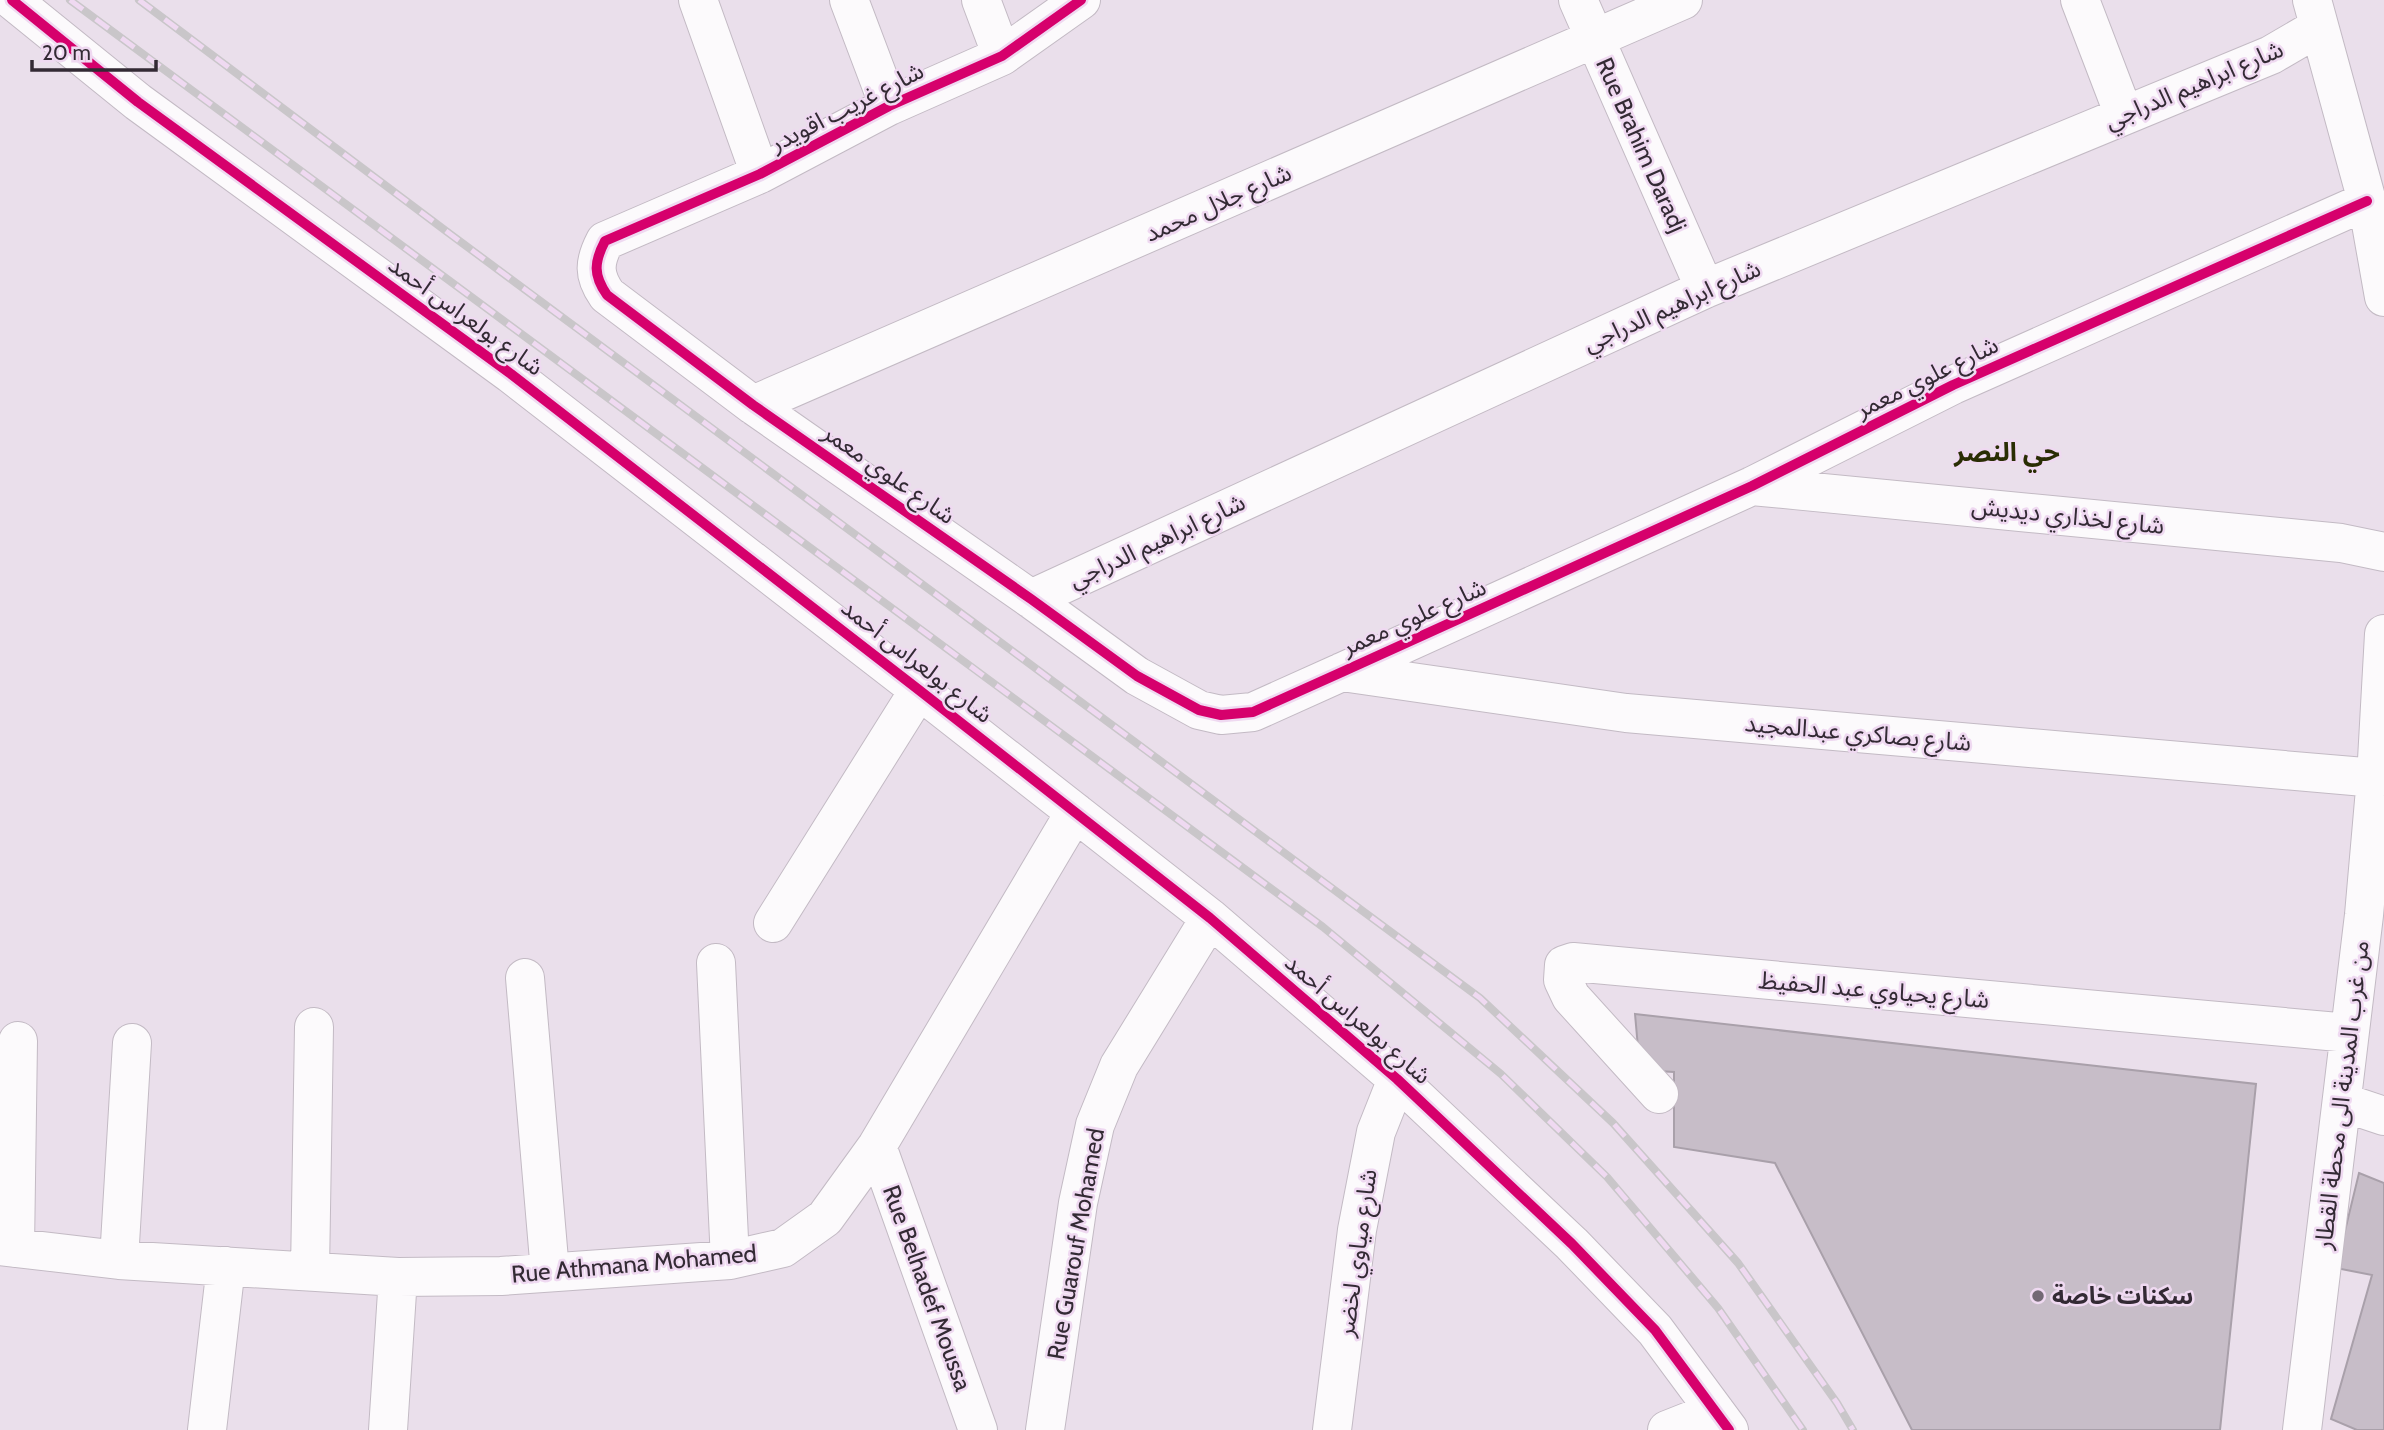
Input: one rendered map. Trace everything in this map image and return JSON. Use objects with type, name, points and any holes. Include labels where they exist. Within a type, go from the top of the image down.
[{"type":"street","name":"شارع بولعراس أحمد","points":[[12,0],[138,102],[511,374],[1210,918],[1397,1079],[1572,1244],[1656,1330],[1722,1420]]},
{"type":"street","points":[[698,0],[760,174]]},
{"type":"street","points":[[849,0],[890,106]]},
{"type":"street","points":[[981,0],[1002,56]]},
{"type":"street","name":"شارع غريب اقويدر","points":[[621,233],[760,174],[890,106],[1002,56],[1081,0]]},
{"type":"street","name":"Rue Brahim Daradj","points":[[1578,0],[1705,289]]},
{"type":"street","name":"شارع جلال محمد","points":[[753,405],[1683,0]]},
{"type":"street","points":[[2080,0],[2124,115]]},
{"type":"street","points":[[2316,14],[2367,201],[2384,297]]},
{"type":"street","name":"شارع ابراهيم الدراجي","points":[[1031,599],[1705,289],[2271,55],[2316,14]]},
{"type":"street","name":"شارع علوي معمر","points":[[621,233],[605,241],[597,257],[600,285],[607,295],[753,405],[1137,676],[1199,710],[1221,715],[1253,712],[1752,486],[1953,385],[2367,201]]},
{"type":"street","name":"شارع لخذاري ديديش","points":[[1752,486],[2341,543],[2384,552]]},
{"type":"street","name":"من غرب المدينة الى محطة القطار","points":[[2302,1430],[2348,1033],[2374,920],[2376,778],[2384,634]]},
{"type":"street","name":"شارع بصاكري عبدالمجيد","points":[[1342,672],[1626,713],[2376,778]]},
{"type":"street","points":[[773,923],[919,690]]},
{"type":"street","name":"Rue Athmana Mohamed","points":[[8,1247],[119,1260],[398,1277],[501,1276],[730,1260],[782,1248],[825,1218],[877,1146],[1075,812]]},
{"type":"street","name":"Rue Guarouf Mohamed","points":[[1045,1430],[1078,1203],[1095,1125],[1119,1066],[1210,918]]},
{"type":"street","name":"شارع يحياوي عبد الحفيظ","points":[[1659,1094],[1571,997],[1563,980],[1564,965],[1573,962],[2348,1033]]},
{"type":"street","points":[[716,963],[730,1260]]},
{"type":"street","points":[[525,978],[550,1272]]},
{"type":"street","points":[[310,1272],[314,1027]]},
{"type":"street","points":[[8,1247],[18,1041]]},
{"type":"street","points":[[119,1260],[132,1043]]},
{"type":"street","name":"شارع مياوي لخضر","points":[[1332,1430],[1357,1230],[1376,1132],[1397,1079]]},
{"type":"street","points":[[2342,1102],[2384,1116]]},
{"type":"street","name":"Rue Belhadef Moussa","points":[[877,1146],[978,1430]]},
{"type":"street","points":[[206,1430],[226,1266]]},
{"type":"street","points":[[388,1430],[398,1277]]},
{"type":"street","points":[[1667,1430],[1722,1420]]},
{"type":"building","name":"سكنات خاصة","points":[[1635,1014],[2256,1084],[2220,1430],[1912,1430],[1775,1163],[1674,1147],[1674,1072],[1640,1070]]},
{"type":"building","points":[[2359,1173],[2384,1183],[2384,1430],[2357,1430],[2331,1419],[2372,1275],[2336,1268]]},
{"type":"railway","points":[[70,0],[1323,927],[1501,1074],[1607,1177],[1718,1308],[1803,1430]]},
{"type":"railway","points":[[139,0],[1480,998],[1613,1123],[1738,1263],[1837,1403],[1853,1430]]},
{"type":"cycle path","points":[[12,0],[138,102],[511,374],[1210,918],[1397,1079],[1572,1244],[1655,1330],[1729,1430]]},
{"type":"cycle path","points":[[1081,0],[1002,56],[889,106],[760,174],[605,241],[597,262],[597,275],[607,295],[753,405],[1137,676],[1199,710],[1221,715],[1253,712],[1752,486],[1953,385],[2367,201]]},
{"type":"place","name":"سكنات خاصة","points":[[2038,1296]]},
{"type":"district","name":"حي النصر","points":[[2007,452]]}]
